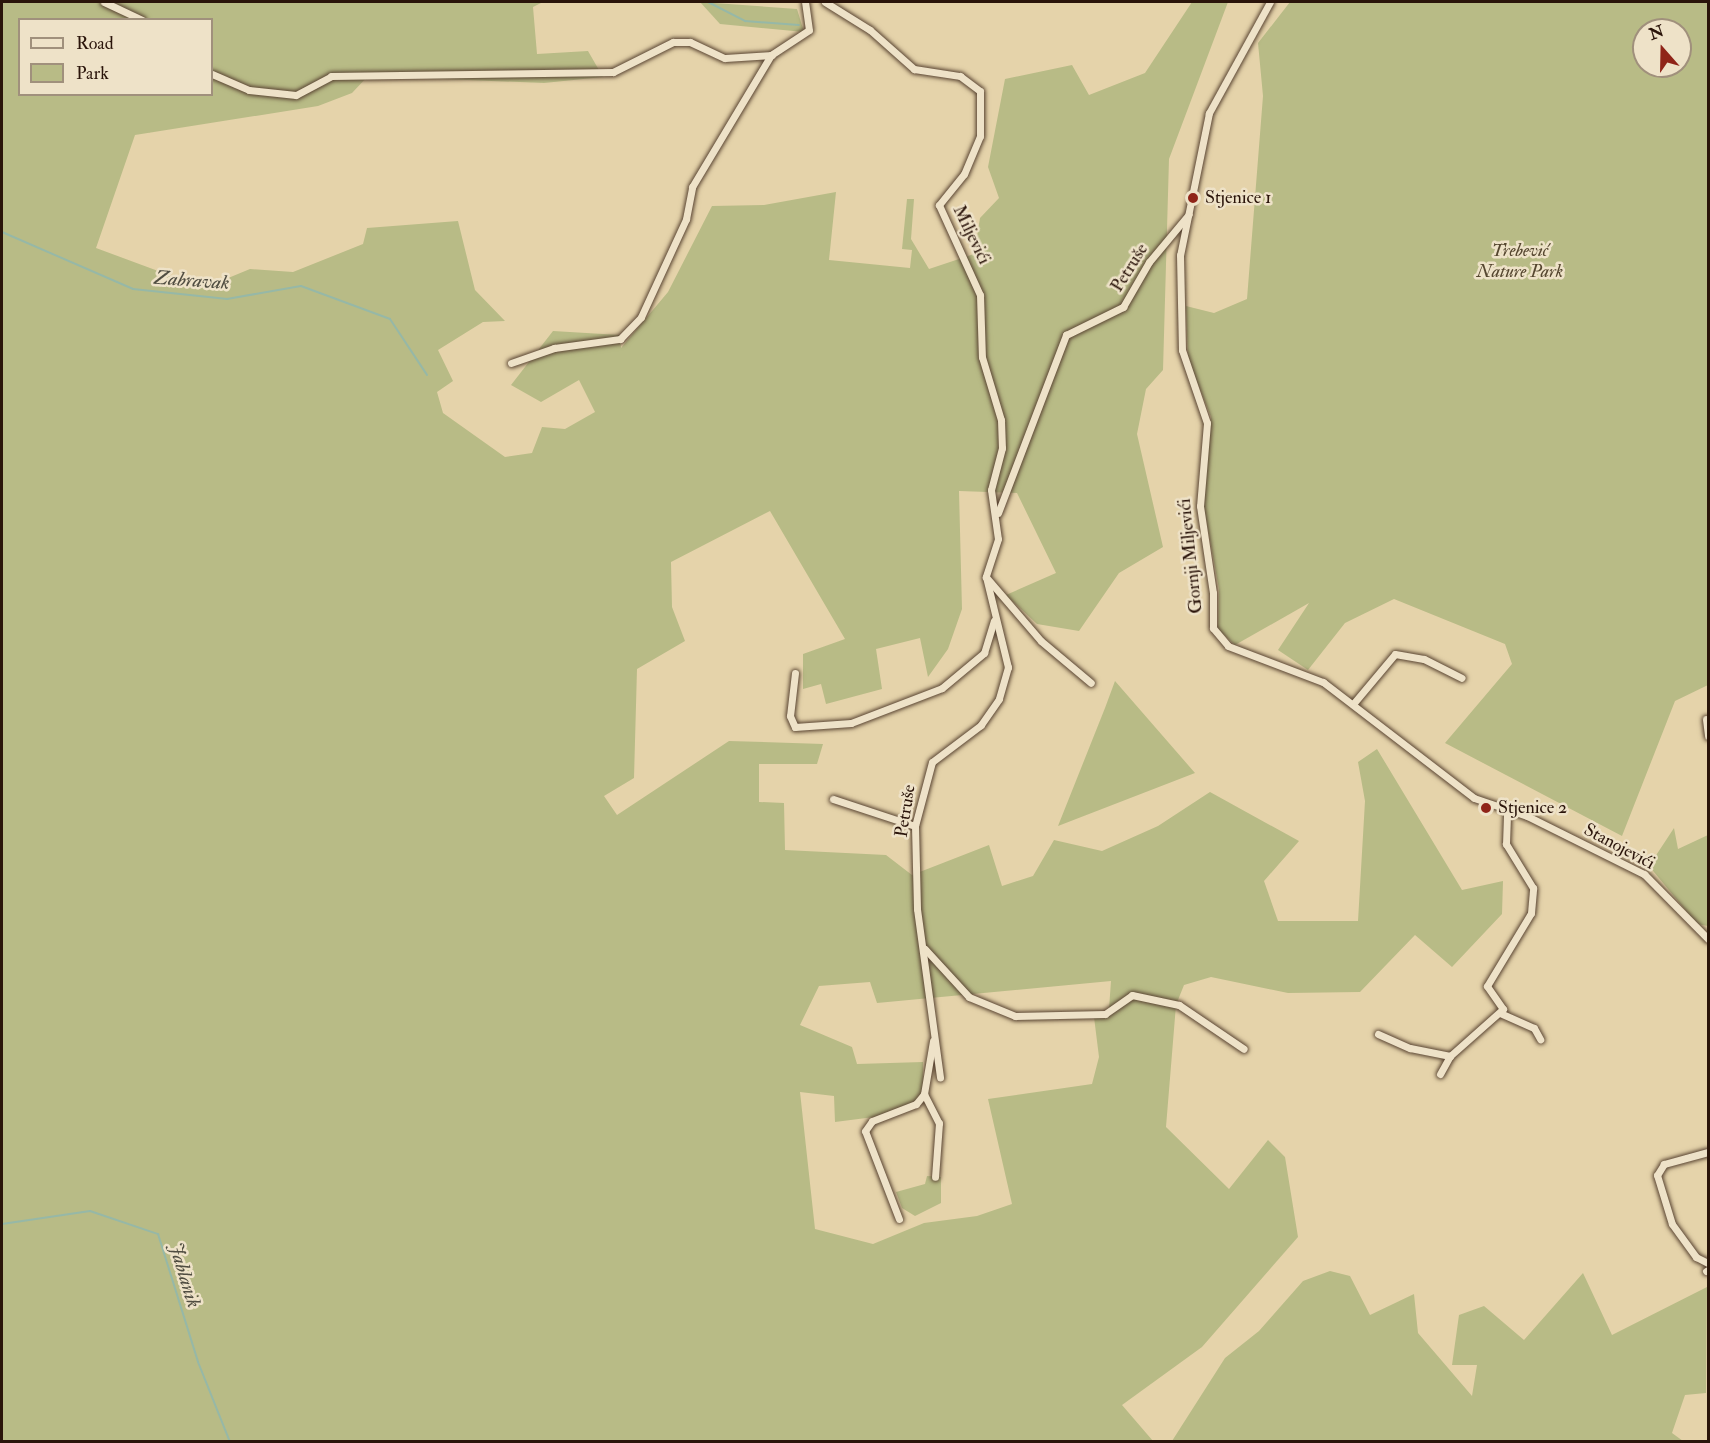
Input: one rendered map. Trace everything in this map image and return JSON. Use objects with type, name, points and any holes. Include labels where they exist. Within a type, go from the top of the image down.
[{"type":"street","points":[[104,2],[138,18]]},
{"type":"street","points":[[511,363],[554,348],[620,339],[637,322],[686,219],[692,187],[772,55],[807,33],[805,2]]},
{"type":"street","name":"Miljevići","points":[[825,2],[870,30],[915,69],[960,76],[980,92],[980,136],[964,174],[939,205],[980,295],[982,357],[1001,420],[1002,448],[992,490],[998,513]]},
{"type":"street","name":"Gornji Miljevići","points":[[1213,628],[1213,593],[1200,506],[1207,423],[1182,350],[1180,255],[1191,210],[1209,112],[1269,2]]},
{"type":"street","points":[[213,74],[249,90],[296,95],[331,76],[613,72],[673,42],[690,42],[725,58],[772,55]]},
{"type":"street","name":"Petruše","points":[[1007,489],[1066,335],[1123,308],[1149,262],[1191,210]]},
{"type":"street","points":[[992,490],[1007,489],[998,513]]},
{"type":"street","name":"Petruše","points":[[940,1077],[933,1041],[925,948],[917,909],[915,826],[932,762],[971,737],[1006,681],[1007,650],[994,621],[986,577],[998,539],[998,513]]},
{"type":"street","points":[[986,577],[1041,640],[1091,683]]},
{"type":"street","name":"Petruše","points":[[795,673],[790,716],[795,727],[861,721],[948,684],[984,652],[994,621]]},
{"type":"street","name":"Stanojevići","points":[[1213,628],[1228,646],[1323,682],[1474,798],[1644,874],[1708,939]]},
{"type":"street","points":[[1353,704],[1395,654],[1424,659],[1462,678]]},
{"type":"street","points":[[1706,719],[1708,736]]},
{"type":"street","points":[[833,799],[915,826]]},
{"type":"street","points":[[1507,811],[1506,844],[1534,896],[1531,913],[1487,986],[1500,1013],[1534,1028],[1540,1039]]},
{"type":"street","points":[[925,948],[969,997],[1015,1016],[1105,1014],[1132,995],[1179,1005],[1244,1049]]},
{"type":"street","points":[[1440,1074],[1450,1056],[1500,1013]]},
{"type":"street","points":[[1378,1034],[1410,1048],[1450,1056]]},
{"type":"street","points":[[898,1219],[865,1131],[872,1121],[916,1104],[924,1094],[933,1041]]},
{"type":"street","points":[[924,1094],[939,1123],[934,1177]]},
{"type":"street","points":[[1708,1152],[1664,1164],[1657,1175],[1671,1224],[1696,1257],[1708,1268]]},
{"type":"green space","points":[[2,2],[543,2],[533,7],[537,54],[588,51],[603,77],[544,83],[368,76],[352,93],[318,106],[135,135],[96,248],[204,288],[250,269],[293,272],[363,244],[367,228],[458,221],[475,290],[505,321],[483,322],[438,350],[453,381],[437,392],[443,413],[505,457],[532,453],[542,427],[565,429],[595,412],[579,380],[541,402],[511,385],[553,331],[620,335],[621,348],[668,292],[712,206],[764,205],[836,192],[829,260],[910,268],[912,250],[902,249],[907,199],[914,199],[911,239],[929,269],[974,254],[980,218],[999,198],[988,167],[1005,79],[1072,65],[1089,95],[1145,73],[1192,2],[1228,2],[1169,159],[1163,370],[1146,389],[1137,434],[1163,547],[1119,573],[1079,631],[1037,624],[1006,595],[1056,573],[1017,493],[959,491],[962,609],[948,649],[928,677],[920,638],[876,649],[882,689],[826,704],[821,684],[803,689],[803,654],[845,639],[770,511],[671,562],[672,607],[685,641],[637,669],[634,778],[604,796],[617,815],[729,741],[823,744],[817,764],[759,764],[759,802],[784,803],[785,850],[886,855],[912,875],[989,845],[1002,886],[1033,876],[1054,840],[1102,851],[1158,826],[1210,792],[1299,841],[1264,881],[1278,921],[1358,921],[1365,801],[1358,762],[1377,749],[1462,890],[1503,881],[1502,914],[1452,967],[1415,935],[1360,992],[1288,993],[1211,977],[1184,985],[1176,1005],[1166,1127],[1229,1189],[1268,1140],[1285,1157],[1298,1237],[1202,1347],[1122,1405],[1153,1441],[2,1442]],"holes":[[[1111,981],[1109,1009],[1094,1017],[1099,1057],[1092,1084],[988,1099],[1012,1204],[977,1216],[924,1223],[873,1244],[815,1229],[800,1092],[834,1096],[835,1122],[874,1117],[917,1102],[923,1087],[923,1062],[857,1064],[852,1047],[800,1025],[819,986],[870,982],[877,1003]]]},
{"type":"green space","points":[[700,2],[797,9],[804,32],[720,24]]},
{"type":"green space","name":"Trebević Nature Park","points":[[1290,2],[1708,2],[1708,685],[1675,701],[1622,836],[1445,743],[1512,664],[1505,644],[1394,599],[1345,623],[1308,670],[1278,650],[1309,603],[1235,645],[1218,629],[1219,589],[1203,502],[1211,417],[1188,359],[1186,306],[1214,313],[1247,299],[1263,96],[1258,43]]},
{"type":"green space","points":[[1115,681],[1195,773],[1058,826],[1105,708]]},
{"type":"green space","points":[[1674,828],[1678,849],[1708,835],[1708,926],[1697,924],[1649,866]]},
{"type":"green space","points":[[927,1176],[941,1177],[941,1203],[915,1216],[902,1208],[896,1192],[925,1184]]},
{"type":"green space","points":[[1330,1271],[1350,1276],[1370,1315],[1414,1294],[1418,1333],[1472,1396],[1477,1365],[1452,1365],[1459,1315],[1484,1306],[1524,1340],[1583,1273],[1612,1335],[1707,1287],[1706,1393],[1685,1395],[1672,1433],[1683,1441],[1172,1441],[1225,1358],[1259,1331],[1303,1281]]},
{"type":"waterway","points":[[708,2],[745,21],[799,25]]},
{"type":"waterway","name":"Zabravak","points":[[2,232],[133,289],[227,299],[301,286],[390,319],[427,375]]},
{"type":"waterway","name":"Jablanik","points":[[2,1224],[90,1211],[158,1234],[198,1362],[230,1442]]},
{"type":"place","name":"Stjenice 1","points":[[1193,198]]},
{"type":"place","name":"Stjenice 2","points":[[1486,808]]}]
